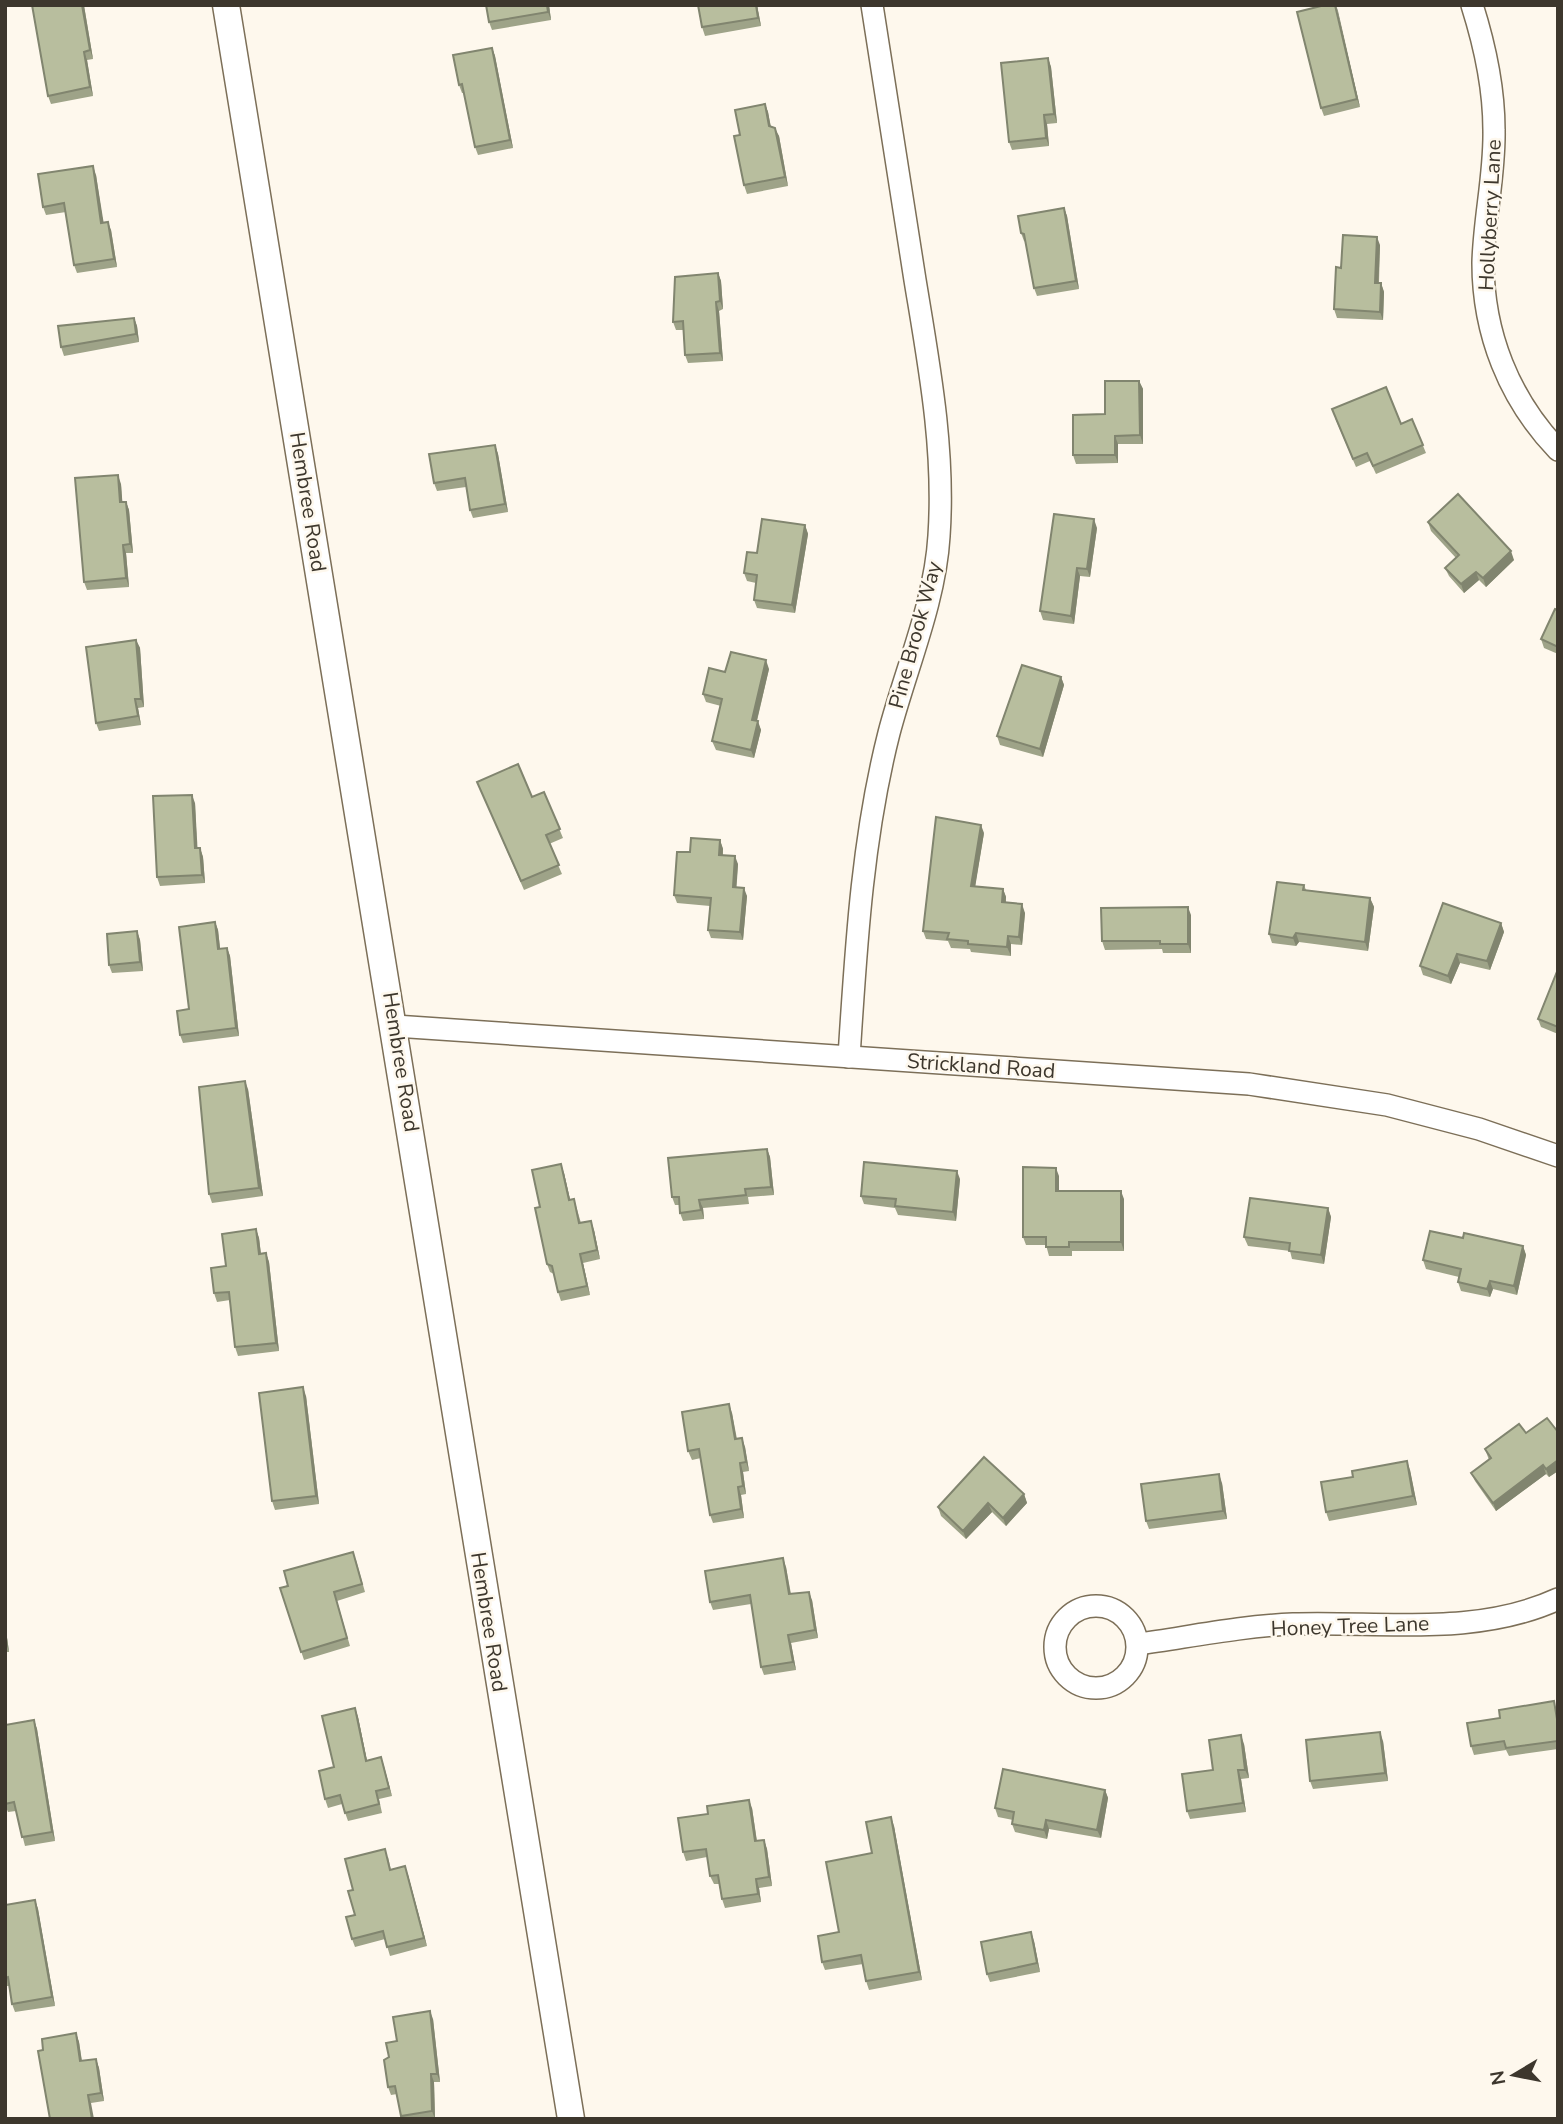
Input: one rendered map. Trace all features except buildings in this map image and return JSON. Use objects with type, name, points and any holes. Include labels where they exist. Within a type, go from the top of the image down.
[{"type":"street","name":"Hembree Road","points":[[226,5],[395,1026],[505,1729],[571,2119]]},
{"type":"street","name":"Pine Brook Way","points":[[849,1057],[858,912],[868,833],[889,733],[931,590],[939,539],[941,489],[937,415],[872,5]]},
{"type":"street","name":"Hollyberry Lane","points":[[1472,5],[1483,40],[1494,131],[1483,262],[1486,310],[1504,373],[1537,428],[1558,450]]},
{"type":"street","name":"Strickland Road","points":[[395,1026],[1249,1084],[1387,1105],[1479,1129],[1558,1156]]},
{"type":"street","name":"Honey Tree Lane","points":[[1139,1644],[1291,1624],[1481,1623],[1530,1612],[1558,1599]]}]
